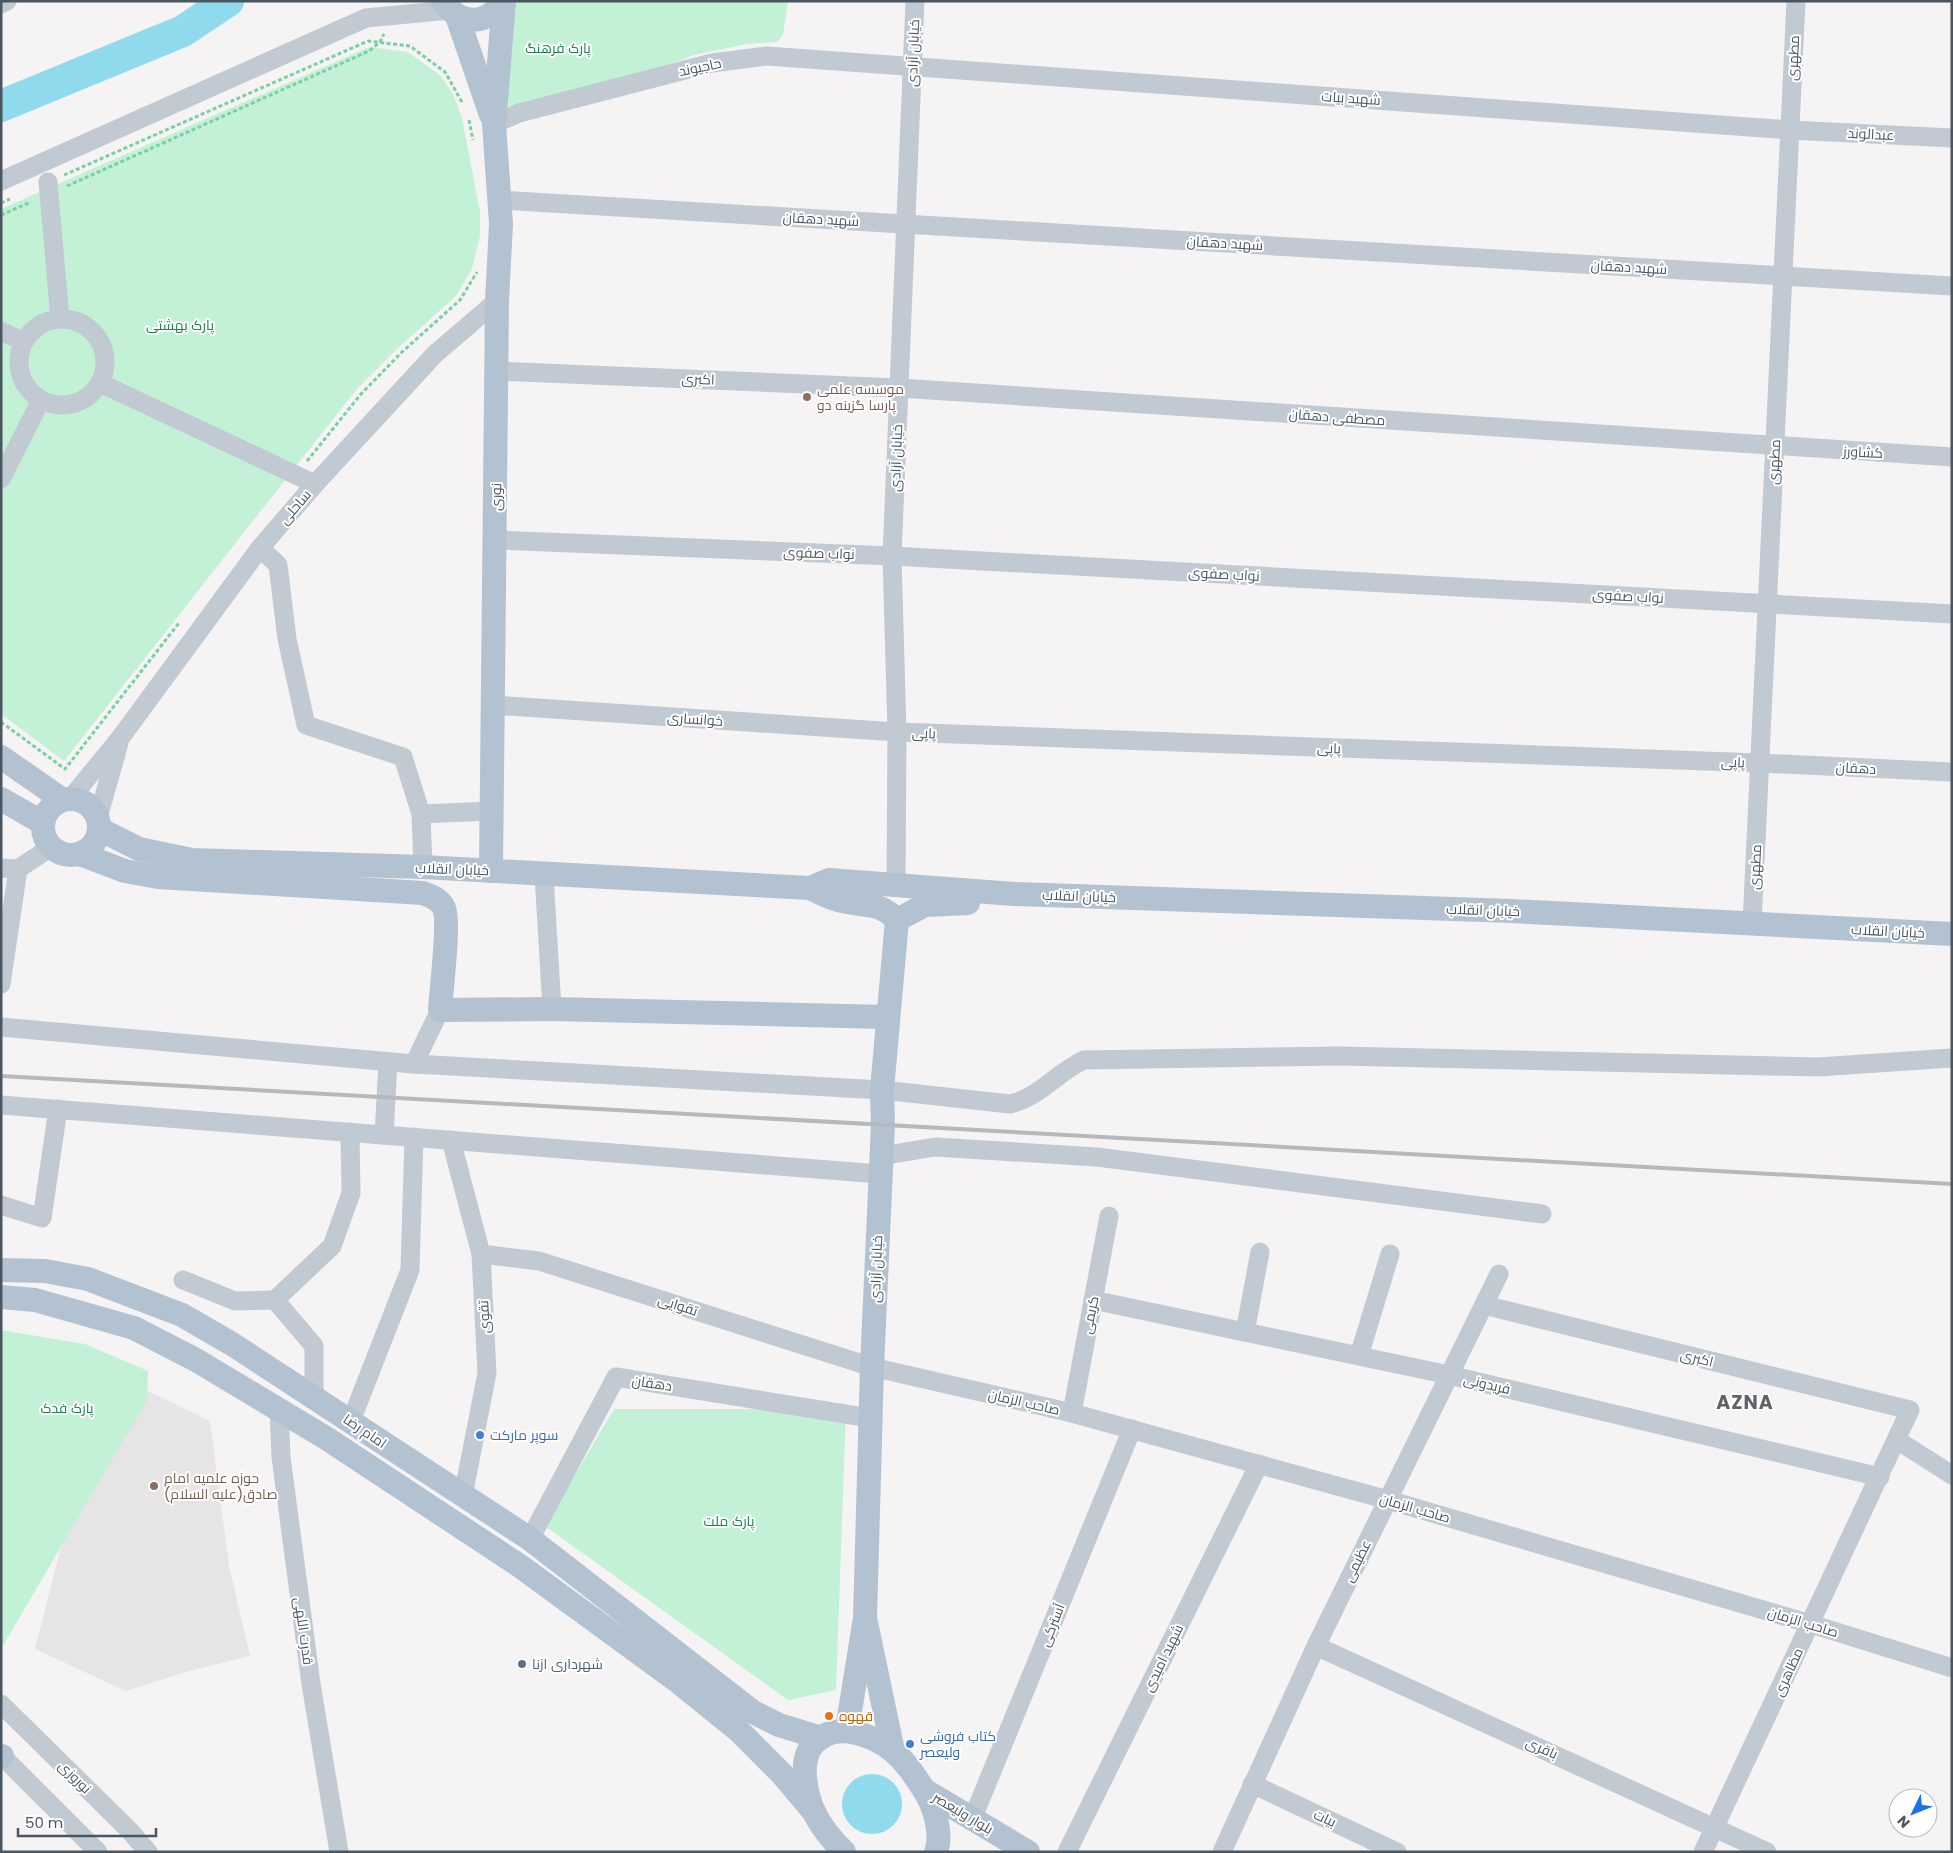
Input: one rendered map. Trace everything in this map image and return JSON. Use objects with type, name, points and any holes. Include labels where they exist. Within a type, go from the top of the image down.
[{"type":"main road","points":[[450,9],[465,20],[484,19],[492,14],[504,1]]},
{"type":"main road","points":[[494,124],[504,1]]},
{"type":"main road","points":[[450,9],[494,124]]},
{"type":"main road","name":"نوری","points":[[491,871],[496,540],[497,302],[501,224],[494,124]]},
{"type":"main road","points":[[1,757],[66,799],[87,804],[99,824],[97,840],[90,848],[80,854],[65,855],[51,847],[44,834],[43,823],[49,808],[66,799]]},
{"type":"main road","points":[[1,799],[43,823]]},
{"type":"main road","name":"خیابان انقلاب","points":[[99,824],[139,849],[192,860],[491,871],[810,888],[836,900],[878,906],[887,910],[897,920],[925,905],[943,902],[972,903],[1014,894]]},
{"type":"main road","name":"خیابان انقلاب","points":[[80,854],[124,871],[158,877],[423,892],[436,898],[445,909],[440,1010]]},
{"type":"main road","name":"خیابان انقلاب","points":[[810,888],[829,880],[1014,894],[1512,911],[1952,934]]},
{"type":"main road","name":"خیابان آزادی","points":[[865,1618],[870,1418],[883,1125],[882,1090],[897,920]]},
{"type":"main road","points":[[440,1010],[552,1009],[887,1017]]},
{"type":"main road","name":"امام رضا","points":[[1,1270],[45,1271],[88,1279],[133,1294],[182,1314],[314,1397],[530,1539],[753,1712],[779,1725],[821,1738]]},
{"type":"main road","name":"امام رضا","points":[[1,1297],[35,1300],[134,1328],[196,1360],[279,1408],[520,1566],[676,1680],[739,1731],[782,1774],[814,1812]]},
{"type":"main road","points":[[847,1730],[865,1618]]},
{"type":"main road","points":[[865,1618],[893,1751]]},
{"type":"main road","points":[[844,1852],[830,1837],[814,1812],[806,1786],[805,1762],[813,1744],[827,1733],[847,1730],[870,1738],[893,1751],[913,1772],[929,1797],[937,1823],[936,1852]]},
{"type":"main road","name":"بلوار ولیعصر","points":[[924,1790],[1028,1852]]},
{"type":"street","points":[[1,4],[7,1]]},
{"type":"street","name":"خیابان آزادی","points":[[896,884],[897,732],[892,556],[915,1]]},
{"type":"street","name":"مطهری","points":[[1752,924],[1796,1]]},
{"type":"street","points":[[1,181],[388,9],[450,9]]},
{"type":"street","name":"حاجیوند","points":[[494,124],[520,113],[712,62],[768,56],[912,67]]},
{"type":"street","name":"شهید بیات","points":[[912,67],[1790,130]]},
{"type":"street","name":"عبدالوند","points":[[1790,130],[1952,138]]},
{"type":"street","points":[[48,188],[60,319]]},
{"type":"street","name":"شهید دهقان","points":[[498,200],[1952,286]]},
{"type":"street","name":"ساحلی","points":[[66,799],[121,737],[260,548],[315,484],[435,354],[497,302]]},
{"type":"street","points":[[60,319],[82,324],[98,340],[105,361],[100,383],[94,392],[74,404],[63,406],[41,400],[25,385],[20,375],[20,352],[24,342],[39,326],[60,319]]},
{"type":"street","points":[[1,331],[24,342]]},
{"type":"street","name":"اکبری","points":[[497,371],[899,388]]},
{"type":"street","points":[[100,383],[315,484]]},
{"type":"street","name":"مصطفی دهقان","points":[[899,388],[1775,447]]},
{"type":"street","points":[[1,479],[41,400]]},
{"type":"street","name":"کشاورز","points":[[1775,447],[1952,457]]},
{"type":"street","name":"نواب صفوی","points":[[496,540],[892,556],[1952,614]]},
{"type":"street","points":[[260,548],[278,565],[287,639],[306,725],[403,757],[421,814],[423,868]]},
{"type":"street","name":"خوانساری","points":[[493,705],[897,732]]},
{"type":"street","name":"پاپی","points":[[897,732],[1760,763]]},
{"type":"street","points":[[99,824],[121,737]]},
{"type":"street","name":"دهقان","points":[[1760,763],[1952,772]]},
{"type":"street","points":[[421,814],[492,810]]},
{"type":"street","points":[[1,984],[10,869],[51,847]]},
{"type":"street","points":[[544,875],[552,1009]]},
{"type":"street","points":[[414,1064],[440,1010]]},
{"type":"street","points":[[1,1027],[414,1064],[882,1090],[1010,1104],[1026,1100],[1064,1071],[1084,1060],[1340,1056],[1818,1066],[1952,1058]]},
{"type":"street","points":[[384,1135],[388,1062]]},
{"type":"street","points":[[1,1105],[451,1140],[880,1165],[936,1147],[1097,1157],[1542,1214]]},
{"type":"street","points":[[1,1205],[42,1218],[58,1109]]},
{"type":"street","points":[[183,1280],[235,1300],[275,1300],[332,1246],[351,1193],[350,1132]]},
{"type":"street","points":[[351,1421],[410,1270],[414,1137]]},
{"type":"street","name":"تقوی","points":[[451,1140],[481,1254],[487,1373],[463,1496]]},
{"type":"street","name":"کریمی","points":[[1072,1413],[1109,1216]]},
{"type":"street","points":[[1245,1332],[1260,1252]]},
{"type":"street","name":"تقوایی","points":[[481,1254],[539,1261],[872,1367]]},
{"type":"street","points":[[1359,1356],[1390,1254]]},
{"type":"street","name":"عظیمی","points":[[1222,1852],[1316,1646],[1499,1274]]},
{"type":"street","points":[[275,1300],[314,1346],[314,1397]]},
{"type":"street","name":"فریدونی","points":[[1093,1300],[1449,1375],[1880,1477]]},
{"type":"street","name":"اکبری","points":[[1484,1305],[1910,1410]]},
{"type":"street","name":"صاحب الزمان","points":[[872,1367],[1072,1413],[1259,1464],[1811,1624],[1952,1668]]},
{"type":"street","name":"دهقان","points":[[530,1539],[616,1377],[870,1418]]},
{"type":"street","name":"قدرت اللهی","points":[[279,1408],[281,1457],[308,1664],[340,1852]]},
{"type":"street","name":"مظاهری","points":[[1704,1852],[1910,1410]]},
{"type":"street","name":"آسترکی","points":[[972,1820],[1132,1430]]},
{"type":"street","points":[[1897,1440],[1952,1475]]},
{"type":"street","name":"شهید امیدی","points":[[1067,1852],[1259,1464]]},
{"type":"street","name":"باقری","points":[[1316,1646],[1767,1852]]},
{"type":"street","name":"نوروزی","points":[[1,1704],[129,1830],[148,1852]]},
{"type":"street","points":[[2,1756],[98,1852]]},
{"type":"street","name":"بیات","points":[[1252,1784],[1397,1852]]},
{"type":"path","points":[[48,188],[369,51],[380,42],[388,9]]},
{"type":"path","points":[[1,215],[48,188],[368,41],[410,46],[445,72],[458,91],[465,108]]},
{"type":"path","points":[[468,116],[474,145]]},
{"type":"path","points":[[1,203],[17,196]]},
{"type":"path","points":[[296,475],[360,394],[402,352],[460,300],[478,271],[480,263]]},
{"type":"path","points":[[1,722],[65,769],[180,622]]},
{"type":"shaded area","name":"حوزه علمیه امام صادق(علیه السلام)","points":[[134,1384],[210,1421],[229,1566],[250,1656],[186,1672],[126,1691],[35,1649],[60,1551]]},
{"type":"green space","name":"پارک فرهنگ","points":[[518,1],[788,1],[783,35],[777,42],[747,44],[694,55],[644,74],[507,107],[514,7]]},
{"type":"green space","name":"پارک بهشتی","points":[[369,47],[408,52],[441,76],[453,94],[462,118],[480,212],[480,236],[472,269],[456,296],[398,348],[356,390],[64,761],[1,714],[1,209]]},
{"type":"green space","name":"پارک فدک","points":[[1,1330],[85,1344],[148,1371],[147,1400],[1,1649]]},
{"type":"green space","name":"پارک ملت","points":[[614,1409],[846,1409],[836,1690],[788,1700],[545,1526]]},
{"type":"water","points":[[872,1774],[889,1779],[897,1787],[902,1804],[897,1821],[889,1829],[872,1834],[855,1829],[847,1821],[842,1804],[847,1787],[855,1779]]},
{"type":"waterway","points":[[1,106],[183,31],[228,1]]},
{"type":"railway","points":[[1,1076],[1952,1184]]},
{"type":"place","name":"موسسه علمی پارسا گزینه دو","points":[[807,397]]},
{"type":"place","name":"سوپر مارکت","points":[[480,1435]]},
{"type":"place","name":"حوزه علمیه امام صادق(علیه السلام)","points":[[154,1486]]},
{"type":"place","name":"شهرداری ازنا","points":[[522,1664]]},
{"type":"place","name":"قهوه","points":[[829,1716]]},
{"type":"place","name":"کتاب فروشی ولیعصر","points":[[910,1744]]},
{"type":"district","name":"AZNA","points":[[1745,1402]]}]
